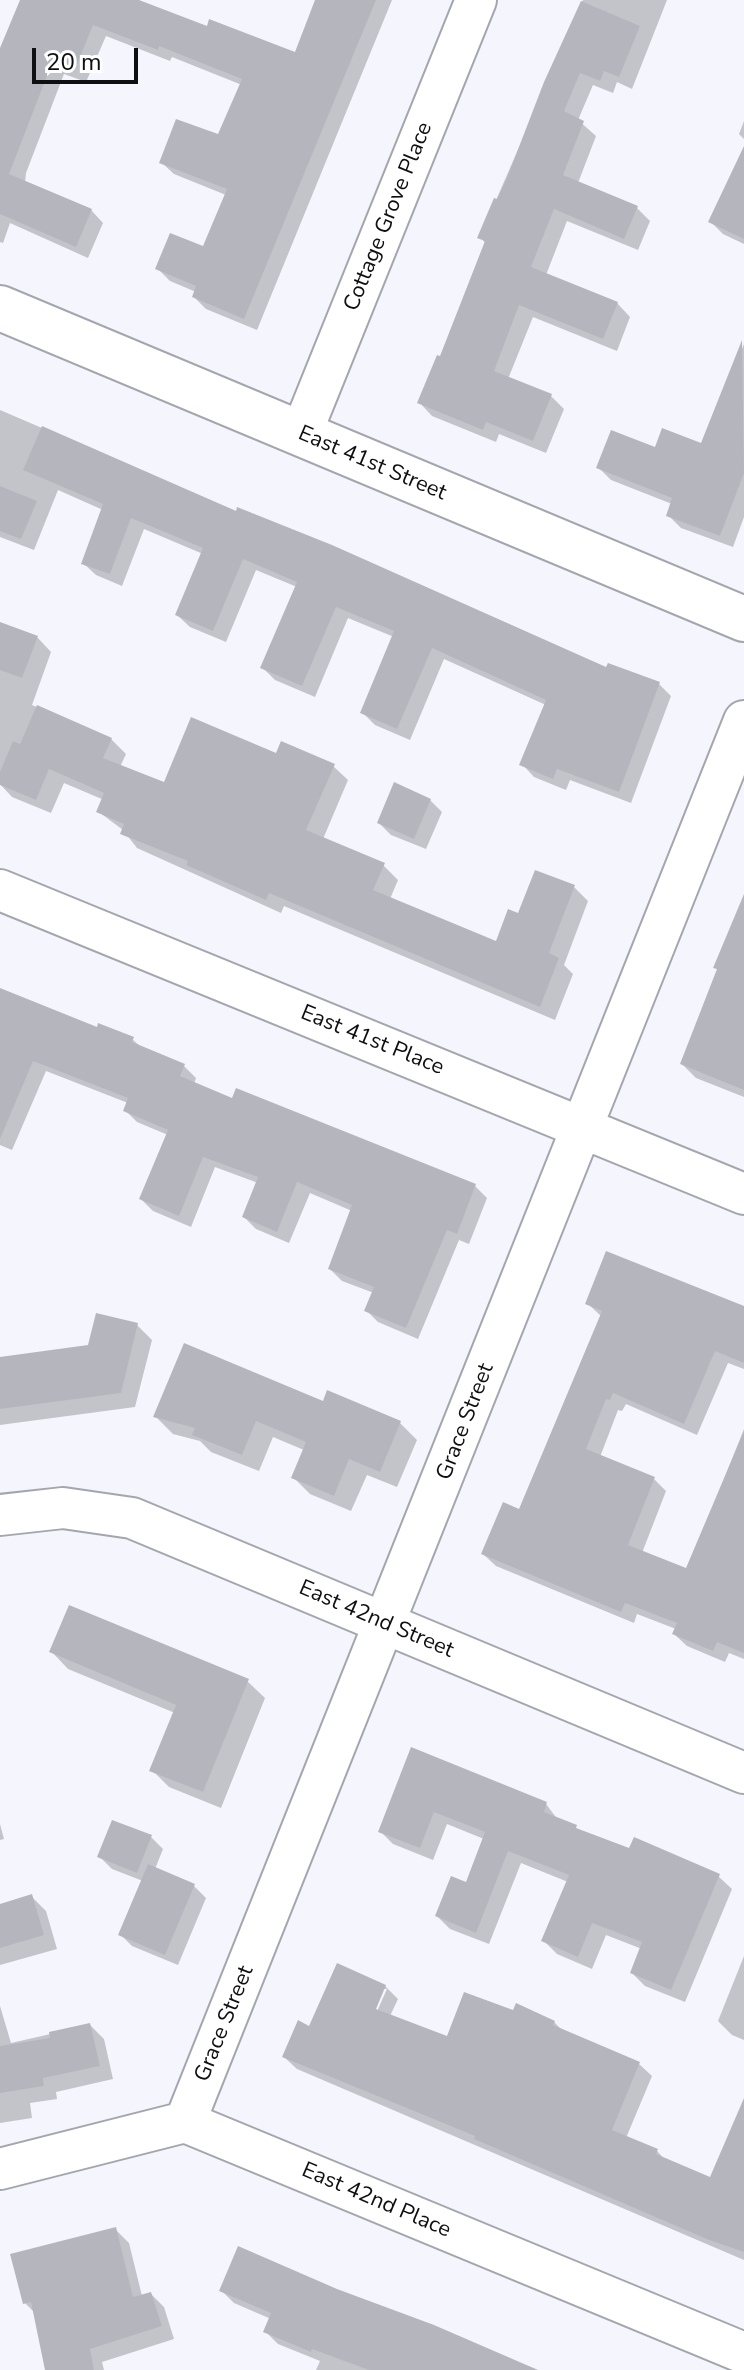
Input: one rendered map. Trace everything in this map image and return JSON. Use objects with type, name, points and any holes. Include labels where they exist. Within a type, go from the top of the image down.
[{"type":"street","name":"Cottage Grove Place","points":[[301,434],[476,0]]},
{"type":"street","name":"East 41st Street","points":[[0,308],[744,619]]},
{"type":"street","name":"Grace Street","points":[[185,2122],[744,721]]},
{"type":"street","name":"East 41st Place","points":[[0,890],[744,1194]]},
{"type":"street","name":"East 42nd Street","points":[[0,1515],[63,1508],[132,1518],[744,1773]]},
{"type":"street","points":[[0,2169],[185,2122]]},
{"type":"street","name":"East 42nd Place","points":[[185,2122],[744,2353]]},
{"type":"building","points":[[20,0],[139,0],[207,26],[209,19],[295,52],[315,0],[376,0],[244,319],[192,297],[196,286],[155,269],[170,233],[203,246],[227,189],[159,163],[176,119],[218,134],[242,79],[159,46],[158,50],[93,25],[74,72],[52,63],[9,174],[92,209],[76,247],[0,214],[0,48]]},
{"type":"building","points":[[581,1],[640,26],[619,77],[604,71],[600,81],[580,73],[564,111],[584,121],[563,175],[638,206],[624,239],[554,209],[531,267],[618,302],[603,339],[519,305],[494,371],[552,394],[533,441],[486,422],[483,430],[417,403],[437,355],[440,356],[485,241],[477,238],[494,198],[497,199],[507,178],[544,82]]},
{"type":"building","points":[[744,146],[744,239],[708,222]]},
{"type":"building","points":[[742,340],[744,473],[720,536],[666,516],[672,498],[596,468],[611,430],[655,447],[662,428],[701,443]]},
{"type":"building","points":[[42,426],[236,511],[237,507],[332,545],[606,667],[608,663],[660,682],[619,792],[557,769],[553,779],[519,765],[546,700],[432,648],[397,729],[360,713],[394,631],[336,607],[302,686],[260,668],[297,582],[243,559],[213,631],[175,615],[203,548],[131,518],[110,574],[81,564],[103,504],[23,470]]},
{"type":"building","points":[[0,486],[37,501],[21,539],[0,531]]},
{"type":"building","points":[[0,622],[38,636],[22,678],[0,670]]},
{"type":"building","points":[[37,705],[112,738],[103,758],[164,782],[191,717],[276,753],[281,741],[335,764],[306,830],[385,863],[373,890],[496,941],[508,909],[518,913],[535,870],[575,885],[549,953],[559,958],[540,1007],[269,893],[266,900],[186,865],[188,861],[120,834],[124,824],[96,812],[104,793],[49,769],[36,800],[0,785],[0,772],[13,741],[20,744]]},
{"type":"building","points":[[394,782],[431,799],[414,839],[377,823]]},
{"type":"building","points":[[744,894],[744,1090],[680,1064],[717,969],[713,968]]},
{"type":"building","points":[[0,988],[97,1027],[98,1023],[134,1037],[132,1042],[185,1064],[180,1076],[232,1098],[236,1088],[476,1184],[457,1234],[447,1230],[406,1328],[364,1311],[374,1287],[328,1269],[352,1205],[297,1182],[277,1232],[242,1217],[258,1177],[203,1157],[179,1216],[139,1199],[168,1130],[123,1111],[128,1098],[33,1061],[0,1139]]},
{"type":"building","points":[[606,1251],[744,1306],[744,1363],[715,1351],[684,1424],[613,1393],[610,1400],[606,1399],[586,1449],[655,1477],[628,1545],[686,1568],[744,1431],[744,1653],[717,1642],[713,1651],[672,1634],[677,1623],[625,1603],[621,1612],[481,1554],[503,1502],[519,1509],[602,1311],[585,1304]]},
{"type":"building","points":[[96,1313],[138,1323],[121,1393],[0,1409],[0,1357],[88,1345]]},
{"type":"building","points":[[184,1343],[323,1401],[327,1390],[401,1421],[380,1472],[349,1459],[334,1496],[291,1478],[306,1442],[256,1421],[242,1455],[192,1435],[195,1428],[153,1417]]},
{"type":"building","points":[[69,1605],[249,1679],[203,1792],[149,1771],[176,1705],[49,1652]]},
{"type":"building","points":[[411,1747],[547,1802],[544,1812],[577,1825],[576,1828],[629,1848],[634,1837],[720,1874],[671,1990],[630,1973],[642,1942],[592,1923],[578,1957],[541,1941],[569,1875],[508,1851],[476,1933],[435,1916],[451,1876],[466,1882],[485,1832],[434,1812],[420,1848],[378,1832]]},
{"type":"building","points":[[112,1820],[152,1835],[137,1873],[97,1857]]},
{"type":"building","points":[[148,1864],[195,1884],[165,1955],[118,1935]]},
{"type":"building","points":[[32,1894],[44,1935],[0,1948],[0,1904]]},
{"type":"building","points":[[337,1963],[386,1985],[376,2009],[447,2036],[464,1992],[513,2010],[516,2003],[555,2021],[553,2025],[640,2062],[612,2130],[658,2149],[656,2154],[710,2177],[744,2098],[744,2252],[709,2240],[474,2139],[475,2136],[282,2057],[298,2020],[309,2026]]},
{"type":"building","points":[[90,2023],[100,2066],[43,2078],[44,2086],[0,2093],[0,2046],[50,2038],[49,2032]]},
{"type":"building","points":[[116,2227],[133,2297],[151,2292],[162,2326],[90,2349],[94,2370],[45,2370],[31,2302],[23,2304],[10,2254]]},
{"type":"building","points":[[238,2246],[538,2370],[369,2370],[312,2349],[311,2352],[263,2332],[271,2313],[219,2291]]}]
